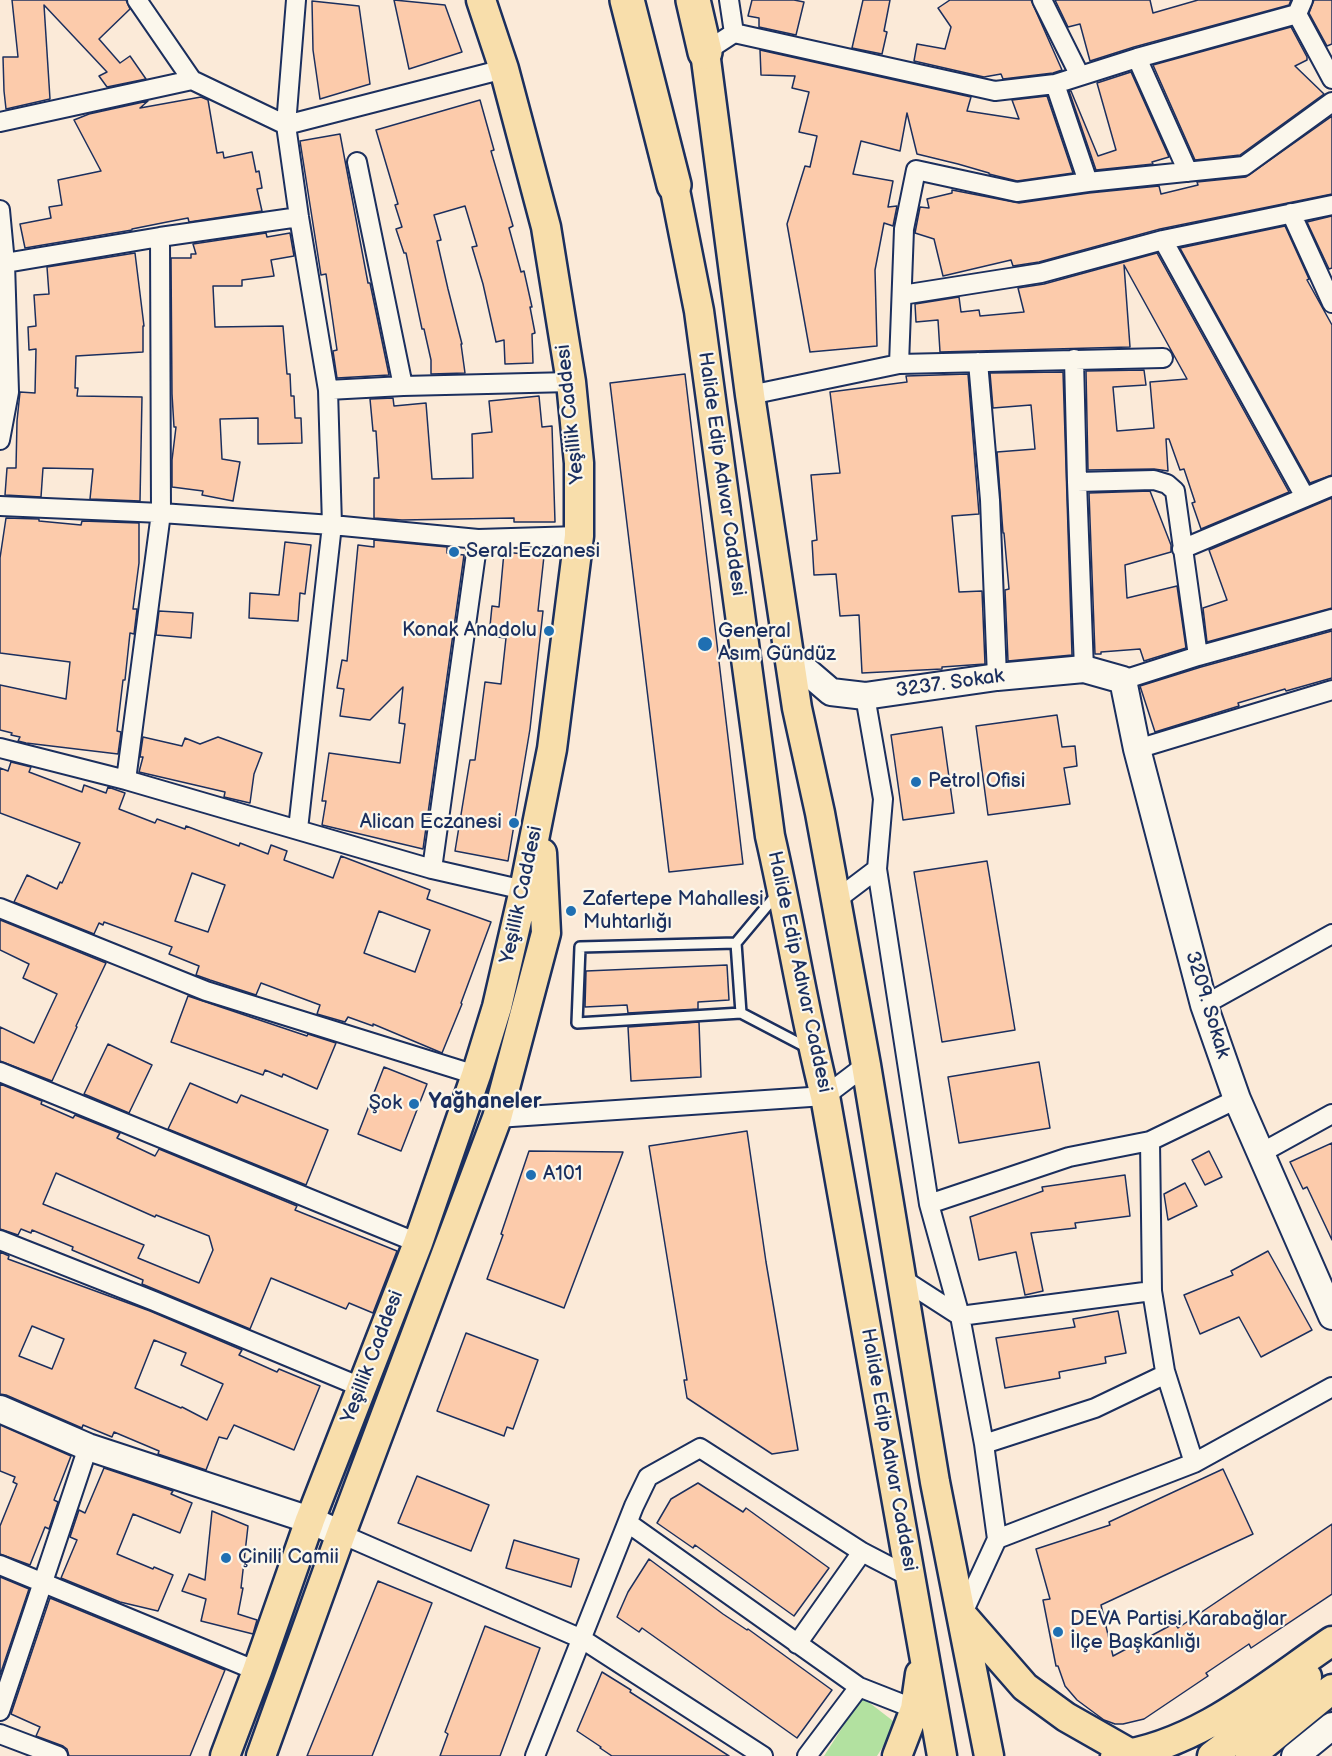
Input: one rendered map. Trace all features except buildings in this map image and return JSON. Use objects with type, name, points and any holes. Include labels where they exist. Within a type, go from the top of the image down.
[{"type":"highway","points":[[627,0],[674,185]]},
{"type":"highway","points":[[642,0],[674,185]]},
{"type":"highway","points":[[693,0],[705,52]]},
{"type":"highway","points":[[705,52],[708,0]]},
{"type":"main road","name":"Yeşillik Caddesi","points":[[225,1756],[310,1520],[418,1243],[476,1075],[497,1007],[524,890],[552,749],[579,536],[579,463],[571,382],[546,227],[504,69],[481,0]]},
{"type":"main road","name":"Yeşillik Caddesi","points":[[261,1756],[341,1534],[497,1118],[546,933],[542,849],[576,678],[589,562],[590,521],[579,385],[558,226],[498,0]]},
{"type":"main road","name":"Halide Edip Adıvar Caddesi","points":[[705,52],[750,395],[797,708],[836,900],[866,1065],[935,1482],[989,1756]]},
{"type":"main road","name":"Halide Edip Adıvar Caddesi","points":[[674,185],[699,311],[770,836],[813,1050],[825,1096],[942,1756]]},
{"type":"main road","name":"3237. Sokak","points":[[789,656],[831,692],[864,696],[997,677],[1084,669],[1123,680]]},
{"type":"main road","name":"3209. Sokak","points":[[1123,680],[1137,749],[1204,1005],[1237,1099],[1332,1316]]},
{"type":"main road","points":[[476,1075],[482,1100],[497,1118]]},
{"type":"main road","points":[[0,1409],[88,1447],[310,1520],[341,1534]]},
{"type":"main road","points":[[962,1615],[1025,1687],[1123,1755],[1159,1747],[1202,1728],[1332,1641]]},
{"type":"main road","points":[[1257,1741],[1312,1672],[1332,1651]]},
{"type":"main road","points":[[897,1756],[915,1709],[923,1654]]},
{"type":"main road","points":[[1212,1756],[1257,1741],[1332,1689]]},
{"type":"main road","points":[[1295,1756],[1332,1726]]},
{"type":"street","points":[[137,0],[192,80],[286,125],[504,69]]},
{"type":"street","points":[[296,0],[286,125],[298,217],[328,390],[332,525],[298,829]]},
{"type":"street","points":[[729,0],[734,33]]},
{"type":"street","points":[[1042,0],[1080,76]]},
{"type":"street","points":[[705,52],[734,33],[995,92],[1055,84],[1300,7],[1332,79]]},
{"type":"street","points":[[1137,58],[1188,172]]},
{"type":"street","points":[[0,122],[192,80]]},
{"type":"street","points":[[1055,84],[1088,182]]},
{"type":"street","points":[[899,364],[904,229],[916,170],[1017,192],[1088,182],[1244,166],[1332,102]]},
{"type":"street","points":[[357,162],[403,386]]},
{"type":"street","points":[[902,295],[1041,273],[1163,240],[1332,205]]},
{"type":"street","points":[[0,210],[9,392],[0,440]]},
{"type":"street","points":[[1291,213],[1332,303]]},
{"type":"street","points":[[3,263],[298,217]]},
{"type":"street","points":[[126,780],[161,513],[160,237]]},
{"type":"street","points":[[1163,240],[1305,497]]},
{"type":"street","points":[[750,395],[899,364],[1163,358]]},
{"type":"street","points":[[1074,359],[1084,669]]},
{"type":"street","points":[[978,362],[990,500],[997,677]]},
{"type":"street","points":[[328,390],[571,382]]},
{"type":"street","points":[[1077,482],[1154,480],[1167,484],[1175,491],[1198,656]]},
{"type":"street","points":[[1182,549],[1332,486]]},
{"type":"street","points":[[0,506],[161,513],[332,525],[478,539],[579,536]]},
{"type":"street","points":[[432,869],[478,539]]},
{"type":"street","points":[[1123,680],[1198,656],[1332,619]]},
{"type":"street","points":[[1137,749],[1332,690]]},
{"type":"street","points":[[864,696],[883,799],[877,869],[929,1204],[960,1316],[984,1444],[997,1539],[962,1615]]},
{"type":"street","points":[[0,748],[126,780],[432,869],[524,890]]},
{"type":"street","points":[[836,900],[877,869]]},
{"type":"street","points":[[0,908],[206,991],[476,1075]]},
{"type":"street","points":[[1204,1005],[1332,934]]},
{"type":"street","points":[[497,1118],[825,1096],[866,1065]]},
{"type":"street","points":[[0,1072],[418,1243]]},
{"type":"street","points":[[929,1204],[1070,1156],[1150,1141],[1237,1099]]},
{"type":"street","points":[[1261,1154],[1332,1114]]},
{"type":"street","points":[[1150,1141],[1152,1290],[1166,1374],[1194,1463]]},
{"type":"street","points":[[0,1240],[361,1387]]},
{"type":"street","points":[[901,1278],[960,1316],[1152,1290]]},
{"type":"street","points":[[984,1444],[1095,1408],[1166,1374]]},
{"type":"street","points":[[997,1539],[1194,1463],[1332,1387]]},
{"type":"street","points":[[0,1711],[88,1447]]},
{"type":"street","points":[[535,1756],[648,1478],[700,1448],[862,1552],[912,1578]]},
{"type":"street","points":[[628,1523],[859,1687],[915,1709]]},
{"type":"street","points":[[341,1534],[582,1639],[763,1756]]},
{"type":"street","points":[[797,1644],[862,1552]]},
{"type":"street","points":[[0,1565],[257,1671]]},
{"type":"street","points":[[807,1756],[859,1687]]},
{"type":"street","points":[[0,1734],[58,1756]]},
{"type":"lane","points":[[741,1013],[736,943],[782,887]]},
{"type":"lane","points":[[736,943],[580,947],[578,1023],[741,1013],[813,1050]]},
{"type":"green space","points":[[862,1697],[897,1724],[877,1756],[824,1756]]},
{"type":"place","name":"Seral Eczanesi","points":[[454,552]]},
{"type":"place","name":"Konak Anadolu","points":[[549,631]]},
{"type":"place","name":"General Asım Gündüz","points":[[705,644]]},
{"type":"place","name":"Petrol Ofisi","points":[[916,782]]},
{"type":"place","name":"Alican Eczanesi","points":[[514,823]]},
{"type":"place","name":"Zafertepe Mahallesi Muhtarlığı","points":[[571,911]]},
{"type":"place","name":"Şok","points":[[414,1104]]},
{"type":"place","name":"A101","points":[[531,1175]]},
{"type":"place","name":"Çinili Camii","points":[[226,1558]]},
{"type":"place","name":"DEVA Partisi Karabağlar İlçe Başkanlığı","points":[[1058,1632]]},
{"type":"district","name":"Yağhaneler","points":[[485,1102]]}]
